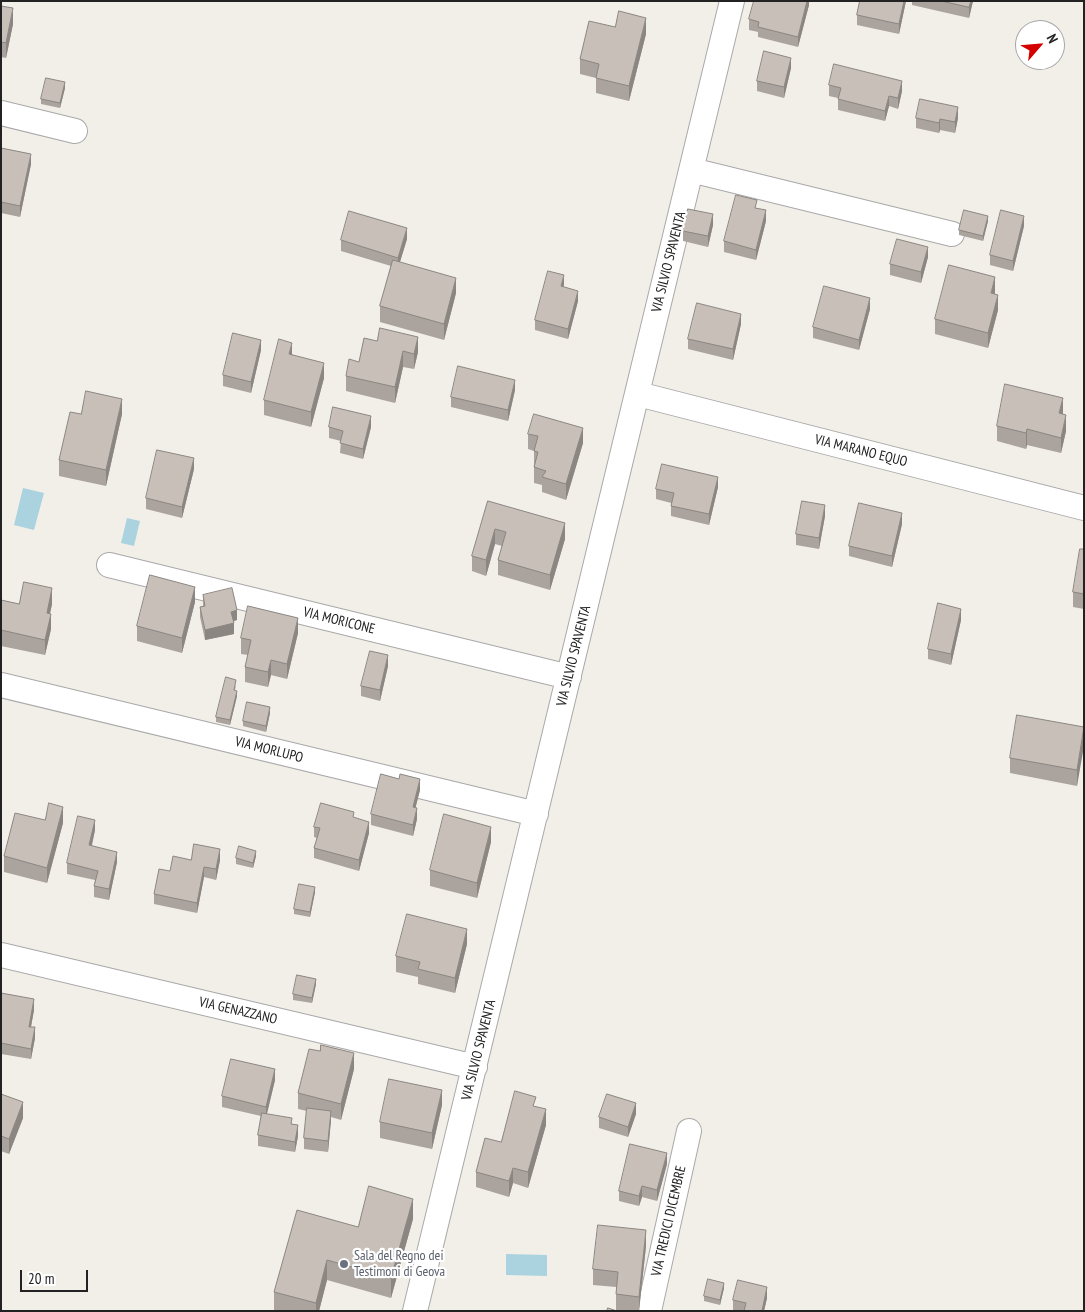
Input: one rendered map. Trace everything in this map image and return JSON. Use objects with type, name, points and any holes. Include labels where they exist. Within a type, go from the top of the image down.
[{"type":"street","name":"VIA SILVIO SPAVENTA","points":[[415,1311],[732,1]]},
{"type":"street","points":[[1,113],[75,131]]},
{"type":"street","points":[[691,170],[952,234]]},
{"type":"street","name":"VIA MARANO EQUO","points":[[638,394],[1084,508]]},
{"type":"street","name":"VIA MORICONE","points":[[109,565],[569,677]]},
{"type":"street","name":"VIA MORLUPO","points":[[1,686],[536,814]]},
{"type":"street","name":"VIA GENAZZANO","points":[[1,956],[475,1067]]},
{"type":"street","name":"VIA TREDICI DICEMBRE","points":[[649,1311],[690,1131]]},
{"type":"water","points":[[23,488],[44,493],[34,530],[14,525]]},
{"type":"water","points":[[127,518],[140,521],[134,546],[121,543]]},
{"type":"water","points":[[506,1254],[547,1255],[547,1276],[506,1275]]},
{"type":"building","points":[[754,1],[807,1],[798,37],[758,27],[759,22],[749,19]]},
{"type":"building","points":[[860,1],[904,1],[899,24],[857,15]]},
{"type":"building","points":[[942,1],[971,1],[969,7]]},
{"type":"building","points":[[1,6],[13,8],[6,43],[1,42]]},
{"type":"building","points":[[619,11],[646,18],[629,86],[596,78],[599,64],[580,59],[589,21],[615,27]]},
{"type":"building","points":[[764,51],[791,58],[784,87],[757,81]]},
{"type":"building","points":[[834,64],[902,81],[898,98],[889,96],[885,111],[838,99],[841,88],[829,85]]},
{"type":"building","points":[[46,78],[65,82],[60,103],[41,99]]},
{"type":"building","points":[[920,99],[958,107],[955,122],[940,119],[939,123],[916,118]]},
{"type":"building","points":[[1,148],[31,154],[20,206],[1,202]]},
{"type":"building","points":[[736,195],[757,200],[755,208],[766,210],[756,250],[724,241]]},
{"type":"building","points":[[688,209],[713,214],[708,236],[683,231]]},
{"type":"building","points":[[964,210],[988,216],[983,236],[959,230]]},
{"type":"building","points":[[1001,210],[1024,216],[1013,261],[990,255]]},
{"type":"building","points":[[349,211],[407,228],[398,258],[341,240]]},
{"type":"building","points":[[897,239],[928,247],[921,272],[890,264]]},
{"type":"building","points":[[393,260],[456,278],[444,324],[380,306]]},
{"type":"building","points":[[949,265],[995,277],[991,293],[998,295],[988,333],[935,319]]},
{"type":"building","points":[[548,271],[564,275],[561,286],[578,291],[568,329],[535,320]]},
{"type":"building","points":[[824,286],[870,298],[859,340],[813,327]]},
{"type":"building","points":[[697,303],[741,314],[733,349],[688,339]]},
{"type":"building","points":[[380,328],[418,337],[414,354],[403,351],[395,387],[346,376],[349,359],[359,362],[364,338],[377,341]]},
{"type":"building","points":[[233,333],[261,340],[251,382],[223,375]]},
{"type":"building","points":[[279,339],[292,343],[289,354],[324,363],[311,412],[264,400]]},
{"type":"building","points":[[458,366],[515,380],[508,410],[451,397]]},
{"type":"building","points":[[1005,384],[1063,398],[1059,413],[1066,415],[1061,438],[1027,429],[1026,433],[997,426]]},
{"type":"building","points":[[86,391],[122,399],[106,470],[59,460],[70,412],[81,414]]},
{"type":"building","points":[[333,407],[371,416],[363,449],[340,443],[343,431],[329,427]]},
{"type":"building","points":[[534,414],[583,428],[566,484],[542,477],[546,471],[534,467],[538,452],[534,451],[538,436],[528,434]]},
{"type":"building","points":[[157,450],[194,458],[182,507],[146,498]]},
{"type":"building","points":[[662,464],[718,477],[709,514],[671,506],[674,493],[656,489]]},
{"type":"building","points":[[488,501],[565,523],[550,575],[498,560],[506,532],[495,529],[486,560],[472,556]]},
{"type":"building","points":[[802,501],[825,505],[819,538],[796,534]]},
{"type":"building","points":[[859,503],[902,513],[892,556],[849,546]]},
{"type":"building","points":[[1080,549],[1084,549],[1084,594],[1073,592]]},
{"type":"building","points":[[150,575],[195,587],[182,638],[137,626]]},
{"type":"building","points":[[24,582],[52,588],[47,613],[51,614],[45,640],[1,630],[1,600],[19,604]]},
{"type":"building","points":[[232,588],[237,610],[231,612],[234,623],[205,630],[200,607],[205,606],[203,595]]},
{"type":"building","points":[[938,603],[961,609],[951,654],[928,649]]},
{"type":"building","points":[[248,606],[298,618],[287,664],[271,660],[268,672],[245,667],[251,640],[241,638]]},
{"type":"building","points":[[370,651],[388,655],[380,690],[361,686]]},
{"type":"building","points":[[226,677],[236,680],[234,690],[237,691],[230,720],[216,717]]},
{"type":"building","points":[[247,702],[270,707],[266,726],[243,721]]},
{"type":"building","points":[[1017,715],[1084,727],[1077,770],[1010,758]]},
{"type":"building","points":[[381,774],[399,779],[400,774],[420,779],[413,807],[417,808],[413,825],[371,814]]},
{"type":"building","points":[[49,803],[63,807],[47,868],[4,856],[15,813],[45,820]]},
{"type":"building","points":[[321,803],[354,812],[353,817],[369,822],[359,860],[314,848],[320,828],[314,827]]},
{"type":"building","points":[[444,814],[491,827],[477,883],[430,870]]},
{"type":"building","points":[[78,816],[95,820],[89,845],[117,852],[109,889],[94,886],[98,871],[67,863]]},
{"type":"building","points":[[194,844],[220,849],[216,869],[204,867],[197,903],[154,894],[159,869],[170,871],[173,856],[191,860]]},
{"type":"building","points":[[239,846],[256,851],[253,863],[236,858]]},
{"type":"building","points":[[299,884],[315,887],[310,912],[294,909]]},
{"type":"building","points":[[407,914],[467,929],[455,978],[418,969],[420,962],[396,956]]},
{"type":"building","points":[[297,975],[316,979],[312,998],[293,994]]},
{"type":"building","points":[[1,993],[34,999],[29,1027],[35,1027],[31,1049],[1,1043]]},
{"type":"building","points":[[321,1045],[354,1053],[341,1104],[298,1093],[309,1049],[320,1051]]},
{"type":"building","points":[[231,1059],[275,1069],[266,1107],[222,1096]]},
{"type":"building","points":[[389,1079],[442,1090],[432,1133],[380,1122]]},
{"type":"building","points":[[515,1091],[536,1097],[533,1106],[546,1109],[528,1172],[513,1168],[509,1181],[476,1172],[485,1138],[501,1142]]},
{"type":"building","points":[[1,1094],[23,1102],[9,1139],[1,1136]]},
{"type":"building","points":[[607,1094],[636,1103],[628,1127],[599,1117]]},
{"type":"building","points":[[307,1108],[331,1111],[328,1141],[304,1138]]},
{"type":"building","points":[[262,1113],[292,1118],[291,1124],[298,1125],[295,1142],[258,1135]]},
{"type":"building","points":[[630,1144],[667,1153],[657,1190],[642,1186],[639,1196],[619,1191]]},
{"type":"building","name":"Sala del Regno dei Testimoni di Geova","points":[[369,1186],[413,1199],[391,1278],[327,1260],[316,1303],[274,1292],[297,1210],[358,1227]]},
{"type":"building","points":[[598,1225],[646,1230],[639,1297],[616,1294],[618,1272],[593,1269]]},
{"type":"building","points":[[708,1279],[724,1283],[720,1300],[704,1296]]},
{"type":"building","points":[[738,1280],[767,1287],[762,1311],[744,1311],[746,1303],[733,1300]]},
{"type":"place","name":"Sala del Regno dei Testimoni di Geova","points":[[344,1264]]}]
